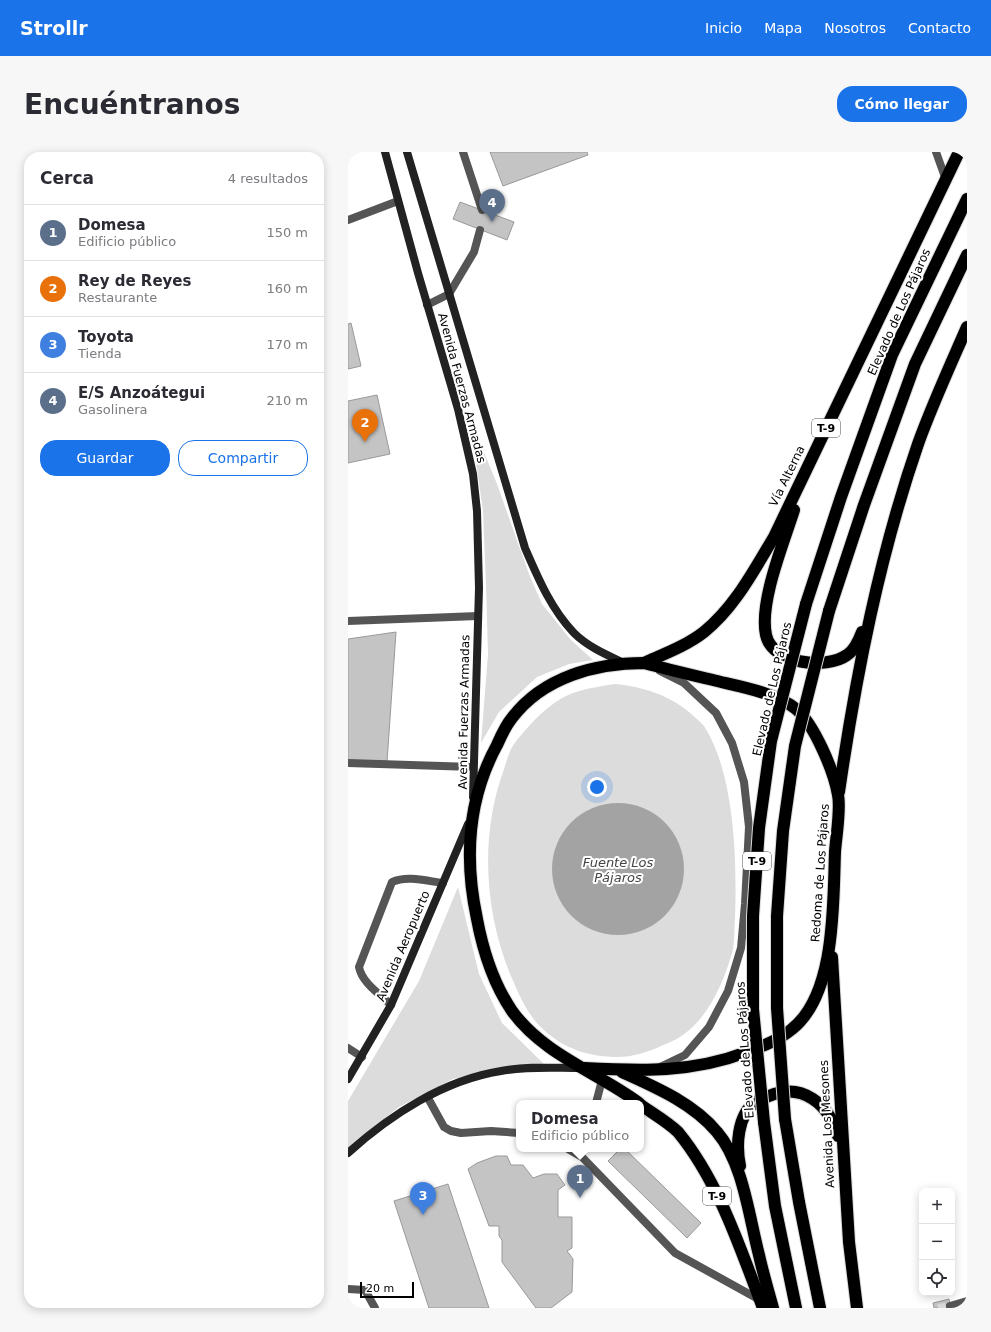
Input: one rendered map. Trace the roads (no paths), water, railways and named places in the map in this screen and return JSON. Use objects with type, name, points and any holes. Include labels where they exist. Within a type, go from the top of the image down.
[{"type":"highway","name":"Vía Alterna","points":[[644,663],[683,645],[704,632],[741,592],[774,537],[959,152]]},
{"type":"highway","name":"Elevado de Los Pájaros","points":[[796,1308],[775,1206],[764,1122],[753,1009],[753,916],[759,828],[771,741],[806,604],[841,497],[892,355],[967,199]]},
{"type":"highway","name":"T-9","points":[[820,1308],[799,1202],[785,1118],[777,1008],[777,916],[783,831],[795,746],[830,611],[864,505],[915,364],[967,255]]},
{"type":"highway","name":"T-9","points":[[839,796],[849,724],[870,614],[887,548],[918,444],[967,327]]},
{"type":"highway","name":"T-9","points":[[806,471],[769,589],[764,619],[766,636],[773,648],[782,654],[802,662],[827,664],[847,655],[857,644],[870,614]]},
{"type":"highway","name":"Redoma de Los Pájaros","points":[[624,663],[644,663],[763,692],[796,709],[813,731],[823,749],[839,796],[831,938],[827,963],[817,992],[806,1016],[791,1030],[766,1045],[724,1061],[683,1069],[618,1070],[584,1068],[552,1050],[531,1033],[512,1010],[494,979],[482,947],[469,874],[468,847],[473,804],[488,761],[512,718],[529,701],[549,686],[574,674],[597,667],[624,663]]},
{"type":"highway","name":"Avenida Los Mesones","points":[[831,938],[849,1242],[858,1308]]},
{"type":"highway","name":"T-9","points":[[584,1068],[634,1100]]},
{"type":"highway","name":"T-9","points":[[618,1070],[663,1091],[701,1116],[718,1132],[729,1151],[744,1188]]},
{"type":"highway","name":"T-9","points":[[773,1308],[744,1188],[738,1153],[740,1130],[745,1115],[755,1102],[778,1092],[795,1092],[811,1097],[823,1106],[835,1124],[843,1150]]},
{"type":"highway","name":"T-9","points":[[644,1107],[677,1131],[699,1163],[718,1197],[762,1304]]},
{"type":"street","name":"Avenida Fuerzas Armadas","points":[[385,152],[427,305],[458,409],[473,474],[477,511],[478,616],[473,804]]},
{"type":"street","name":"Avenida Fuerzas Armadas","points":[[407,152],[525,548],[540,583],[556,608],[575,633],[601,652],[624,663]]},
{"type":"street","points":[[463,152],[482,210]]},
{"type":"street","points":[[936,152],[946,180]]},
{"type":"street","points":[[348,220],[398,201]]},
{"type":"street","points":[[427,305],[449,294],[474,252],[480,230]]},
{"type":"street","points":[[348,621],[478,616]]},
{"type":"street","name":"Redoma de Los Pájaros","points":[[644,663],[684,683],[716,713],[732,743],[744,782],[748,827],[745,904],[741,948],[728,991],[709,1027],[685,1055],[654,1070]]},
{"type":"street","points":[[348,763],[473,767]]},
{"type":"street","name":"Avenida Aeropuerto","points":[[348,1079],[391,1005],[471,818]]},
{"type":"street","points":[[391,1005],[365,980],[360,974],[359,967],[392,882],[398,879],[409,878],[443,883]]},
{"type":"street","points":[[348,1048],[362,1057]]},
{"type":"street","points":[[348,1153],[399,1113],[458,1083],[501,1071],[541,1068],[584,1068]]},
{"type":"street","points":[[597,1100],[602,1080]]},
{"type":"street","points":[[428,1098],[444,1126],[451,1131],[461,1133],[491,1131],[516,1133]]},
{"type":"street","points":[[583,1153],[675,1253],[762,1304]]},
{"type":"street","points":[[348,1289],[365,1290],[375,1308]]},
{"type":"street","points":[[950,1306],[967,1301]]},
{"type":"water","name":"Fuente Los Pájaros","points":[[618,803],[643,808],[660,818],[669,827],[679,844],[684,869],[679,894],[669,911],[660,920],[643,930],[618,935],[593,930],[576,920],[567,911],[557,894],[552,869],[557,844],[567,827],[576,818],[593,808]]},
{"type":"tunnel","points":[[938,1308],[950,1306]]},
{"type":"place","name":"E/S Anzoátegui","points":[[492,222]]},
{"type":"place","name":"Rey de Reyes","points":[[365,442]]},
{"type":"place","name":"Domesa","points":[[580,1198]]},
{"type":"place","name":"Toyota","points":[[423,1215]]}]
